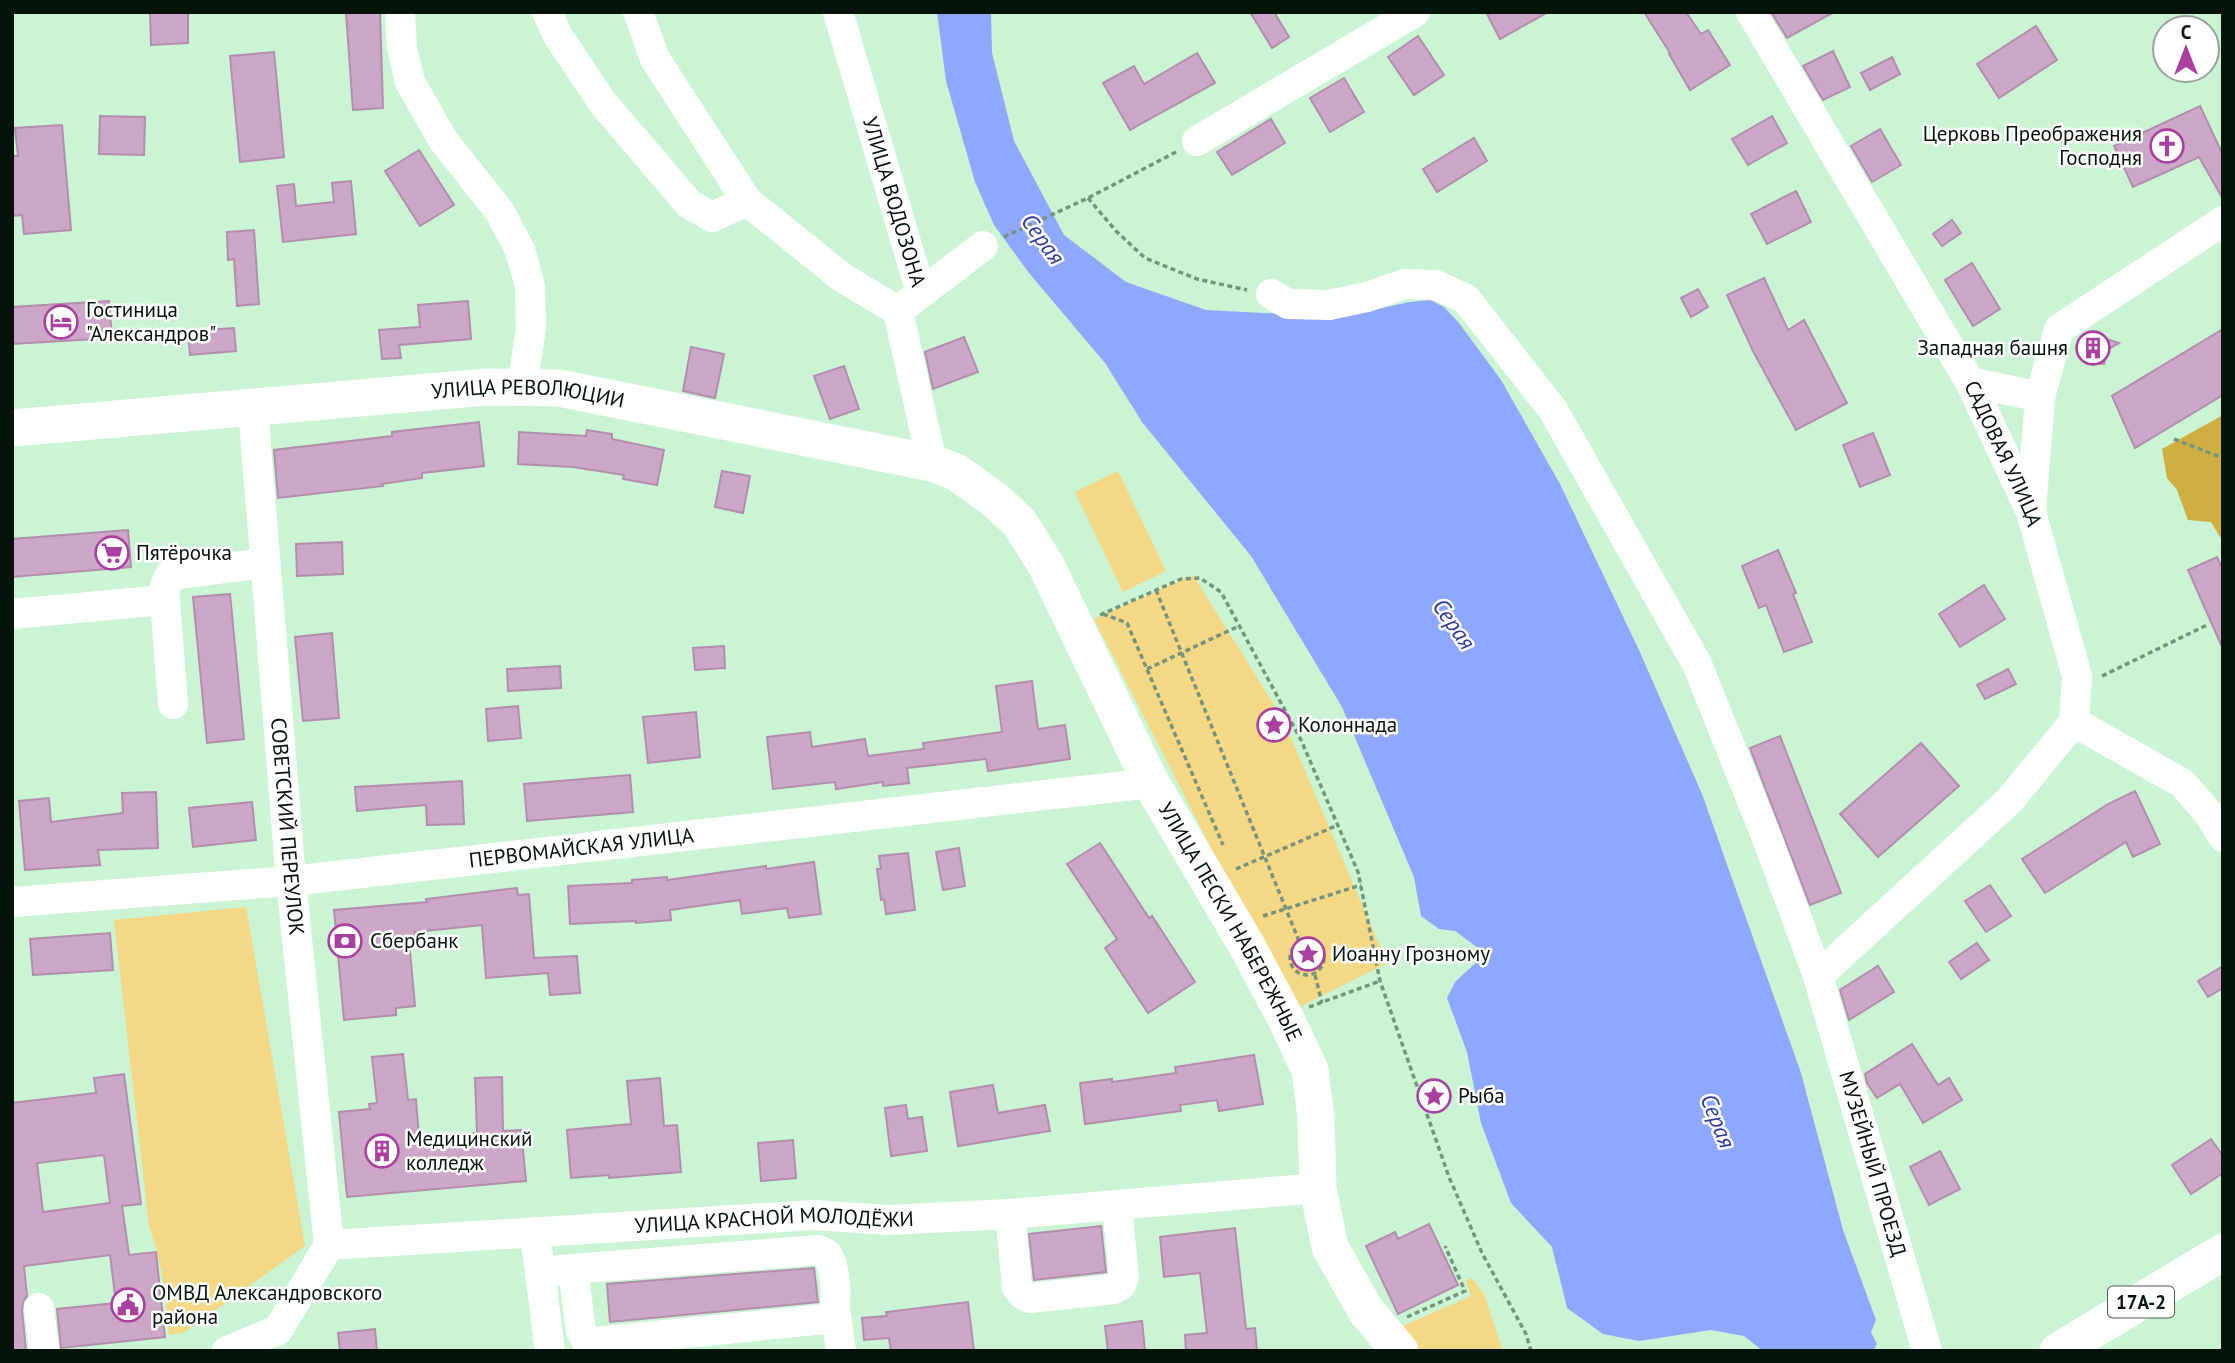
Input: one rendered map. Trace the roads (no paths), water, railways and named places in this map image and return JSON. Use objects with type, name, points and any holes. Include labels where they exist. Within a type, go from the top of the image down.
[{"type":"main road","name":"УЛИЦА РЕВОЛЮЦИИ","points":[[12,428],[487,387],[559,388],[932,463],[956,472],[995,500],[1018,522]]},
{"type":"main road","name":"УЛИЦА ПЕСКИ НАБЕРЕЖНЫЕ","points":[[1018,522],[1046,565],[1089,620],[1151,783],[1247,946],[1310,1070],[1316,1118],[1318,1188],[1331,1247],[1366,1311],[1393,1340]]},
{"type":"main road","name":"17А-2","points":[[2058,1351],[2223,1252]]},
{"type":"street","points":[[400,12],[402,48],[410,82],[443,140],[500,212],[520,250],[530,286],[531,328],[522,388]]},
{"type":"street","points":[[547,12],[558,36],[603,103],[689,204],[712,217],[747,201]]},
{"type":"street","points":[[638,12],[655,59],[747,201],[843,278],[910,302],[983,246]]},
{"type":"street","name":"УЛИЦА ВОДОЗОНА","points":[[838,12],[910,302],[932,463]]},
{"type":"street","points":[[1198,142],[1415,12]]},
{"type":"street","name":"САДОВАЯ УЛИЦА","points":[[1751,12],[1970,382],[2031,512],[2077,676],[2074,722]]},
{"type":"street","points":[[2031,512],[2040,397],[2059,329],[2223,220]]},
{"type":"street","name":"МУЗЕЙНЫЙ ПРОЕЗД","points":[[1271,294],[1288,304],[1329,305],[1367,298],[1405,284],[1436,285],[1466,299],[1553,410],[1697,664],[1767,838],[1818,976],[1927,1351]]},
{"type":"street","points":[[1970,382],[2040,397]]},
{"type":"street","name":"СОВЕТСКИЙ ПЕРЕУЛОК","points":[[253,408],[291,881],[329,1245]]},
{"type":"street","points":[[173,704],[164,588],[170,575],[265,563]]},
{"type":"street","points":[[12,614],[165,600]]},
{"type":"street","points":[[1818,976],[2009,801],[2074,722],[2182,783],[2209,814],[2223,837]]},
{"type":"street","name":"ПЕРВОМАЙСКАЯ УЛИЦА","points":[[12,902],[291,881],[1151,783]]},
{"type":"street","name":"УЛИЦА КРАСНОЙ МОЛОДЁЖИ","points":[[329,1245],[814,1215],[888,1220],[1010,1214],[1318,1188]]},
{"type":"street","points":[[1010,1214],[1017,1287],[1022,1294],[1030,1298],[1114,1289],[1121,1285],[1124,1277],[1117,1206]]},
{"type":"street","points":[[535,1232],[550,1351]]},
{"type":"street","points":[[227,1351],[279,1340],[329,1245]]},
{"type":"street","points":[[540,1272],[818,1250],[827,1254],[832,1263],[841,1351]]},
{"type":"street","points":[[573,1269],[581,1331],[586,1339],[595,1342],[825,1319],[834,1314],[835,1307]]},
{"type":"street","points":[[39,1308],[44,1351]]},
{"type":"water","name":"Серая","points":[[937,12],[991,12],[992,53],[1014,141],[1064,235],[1126,282],[1206,310],[1342,317],[1430,300],[1444,307],[1459,323],[1501,380],[1560,484],[1639,650],[1702,794],[1801,1073],[1843,1230],[1876,1320],[1871,1332],[1877,1344],[1873,1351],[1763,1351],[1744,1336],[1711,1330],[1639,1341],[1603,1334],[1567,1308],[1552,1247],[1511,1203],[1481,1123],[1467,1052],[1447,998],[1455,982],[1482,957],[1478,948],[1455,931],[1439,929],[1421,916],[1414,877],[1342,707],[1251,556],[1142,422],[1105,363],[1029,273],[994,225],[975,182],[946,81]]},
{"type":"place","name":"Церковь Преображения Господня","points":[[2167,146]]},
{"type":"place","name":"Гостиница \"Александров\"","points":[[61,322]]},
{"type":"place","name":"Западная башня","points":[[2093,348]]},
{"type":"place","name":"Пятёрочка","points":[[112,553]]},
{"type":"place","name":"Колоннада","points":[[1274,725]]},
{"type":"place","name":"Сбербанк","points":[[345,941]]},
{"type":"place","name":"Иоанну Грозному","points":[[1308,954]]},
{"type":"place","name":"Рыба","points":[[1434,1096]]},
{"type":"place","name":"Медицинский колледж","points":[[382,1151]]},
{"type":"place","name":"ОМВД Александровского района","points":[[128,1305]]}]
